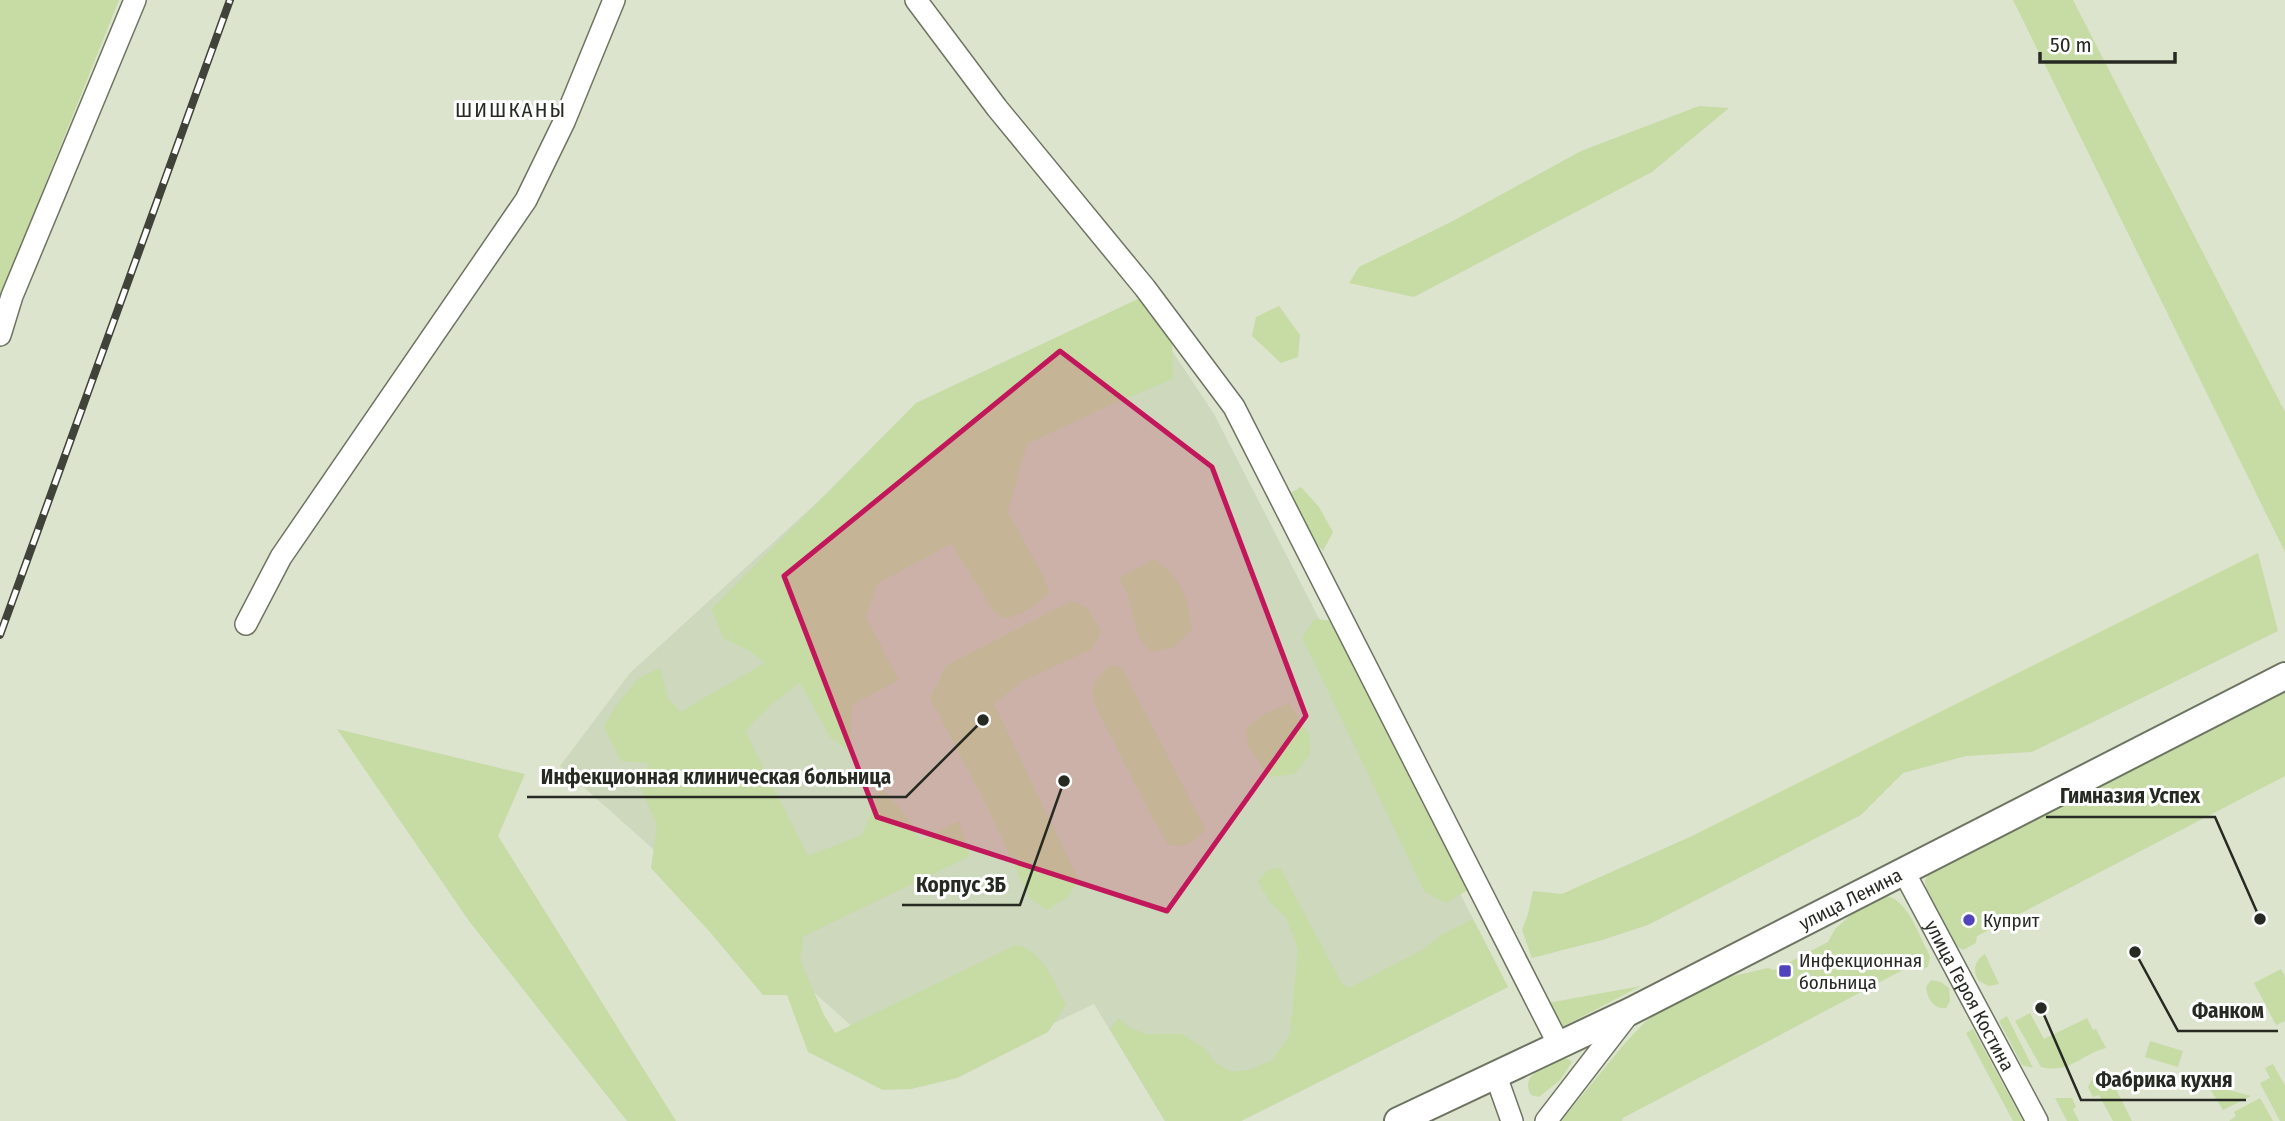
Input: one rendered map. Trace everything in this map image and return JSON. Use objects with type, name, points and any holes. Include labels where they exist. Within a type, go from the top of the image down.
[{"type":"main road","name":"улица Ленина","points":[[1405,1117],[1631,1011],[2285,676]]},
{"type":"street","points":[[0,335],[12,296],[135,0]]},
{"type":"street","points":[[246,624],[281,557],[526,200],[564,122],[614,0]]},
{"type":"street","points":[[916,0],[997,108],[1145,288],[1234,407],[1559,1045]]},
{"type":"street","name":"улица Героя Костина","points":[[1904,872],[2037,1121]]},
{"type":"street","points":[[1546,1121],[1631,1011]]},
{"type":"street","points":[[1496,1076],[1511,1121]]},
{"type":"highlighted area","points":[[1060,351],[1212,467],[1306,716],[1167,911],[877,817],[784,576]]},
{"type":"shaded area","points":[[1147,313],[1214,414],[1508,987],[1241,1121],[1165,1121],[1094,1004],[920,1087],[560,766],[630,673],[901,426]]},
{"type":"green space","points":[[0,0],[119,0],[42,192],[0,316]]},
{"type":"green space","points":[[2013,0],[2073,0],[2285,412],[2285,552]]},
{"type":"green space","points":[[1699,106],[1729,108],[1652,172],[1414,297],[1349,283],[1359,267],[1451,222],[1581,151]]},
{"type":"green space","points":[[1140,298],[1172,335],[1173,379],[1027,444],[1008,512],[1044,577],[1049,593],[1032,608],[1006,619],[995,613],[951,544],[878,583],[866,617],[899,680],[852,705],[851,752],[830,737],[800,682],[771,705],[745,731],[808,856],[862,835],[881,788],[902,811],[921,840],[959,821],[970,856],[804,936],[800,960],[824,1015],[835,1033],[1016,945],[1033,953],[1040,960],[1066,1005],[1048,1032],[957,1078],[911,1089],[883,1090],[808,1052],[787,995],[763,995],[651,868],[657,825],[639,784],[649,763],[621,761],[604,727],[615,707],[639,678],[660,668],[668,698],[680,712],[765,663],[750,651],[723,638],[712,609],[916,403]]},
{"type":"green space","points":[[1279,306],[1300,335],[1298,357],[1281,363],[1252,336],[1256,317]]},
{"type":"green space","points":[[1301,487],[1319,507],[1333,532],[1323,551],[1303,528],[1289,494]]},
{"type":"green space","points":[[2258,553],[2278,631],[2032,752],[1966,756],[1903,773],[1861,815],[1648,925],[1532,958],[1522,930],[1533,891],[1562,894],[1692,836]]},
{"type":"green space","points":[[1154,559],[1164,566],[1182,589],[1192,629],[1174,647],[1151,652],[1139,638],[1128,595],[1119,578]]},
{"type":"green space","points":[[1071,601],[1088,608],[1101,632],[1092,649],[1023,681],[994,704],[1079,880],[1067,898],[1046,910],[1029,897],[987,806],[930,698],[946,666]]},
{"type":"green space","points":[[1315,619],[1332,621],[1468,890],[1446,903],[1425,892],[1302,637]]},
{"type":"green space","points":[[1111,665],[1122,668],[1206,830],[1189,843],[1180,846],[1168,844],[1097,709],[1094,684]]},
{"type":"green space","points":[[2285,685],[2285,776],[1977,936],[1976,943],[1963,950],[1956,946],[1926,889],[1925,881],[1929,873]]},
{"type":"green space","points":[[1289,703],[1310,737],[1309,756],[1294,774],[1269,777],[1248,746],[1246,728],[1265,714]]},
{"type":"green space","points":[[337,729],[525,774],[498,836],[676,1121],[627,1121],[469,921]]},
{"type":"green space","points":[[1280,868],[1341,982],[1349,988],[1424,949],[1441,935],[1473,919],[1508,987],[1241,1121],[1165,1121],[1110,1029],[1119,1018],[1130,1028],[1146,1034],[1182,1034],[1204,1048],[1216,1063],[1232,1072],[1252,1069],[1272,1060],[1290,1035],[1298,949],[1286,917],[1271,903],[1258,882],[1268,870]]},
{"type":"green space","points":[[1886,896],[1900,904],[1912,919],[1930,957],[1928,967],[1919,970],[1914,964],[1623,1118],[1622,1121],[1561,1121],[1626,1042],[1645,1022],[1663,1009],[1721,979],[1768,968],[1774,970],[1828,942],[1835,929],[1859,908]]},
{"type":"green space","points":[[1985,954],[1999,984],[1989,986],[1977,977],[1976,963]]},
{"type":"green space","points":[[2281,969],[2285,977],[2285,1021],[2276,1025],[2254,983]]},
{"type":"green space","points":[[1931,980],[1941,982],[1949,988],[1950,1001],[1946,1008],[1938,1007],[1930,999],[1926,987]]},
{"type":"green space","points":[[1641,986],[1556,1030],[1542,1004]]},
{"type":"green space","points":[[2030,1013],[2044,1039],[2087,1018],[2106,1048],[2067,1066],[2041,1067],[2015,1021]]},
{"type":"green space","points":[[2007,1016],[2033,1068],[2022,1065],[1999,1021]]},
{"type":"green space","points":[[1973,1029],[2023,1121],[2013,1121],[1966,1033]]},
{"type":"green space","points":[[2150,1041],[2183,1051],[2178,1067],[2145,1057]]},
{"type":"green space","points":[[1561,1059],[1572,1062],[1560,1080],[1539,1097],[1531,1095],[1528,1088],[1532,1076]]},
{"type":"green space","points":[[2273,1064],[2285,1086],[2285,1121],[2280,1121],[2260,1083],[2270,1078],[2265,1068]]},
{"type":"green space","points":[[2106,1069],[2132,1121],[2113,1121],[2099,1095],[2093,1097],[2088,1087],[2093,1077]]},
{"type":"green space","points":[[2207,1084],[2251,1096],[2223,1110]]},
{"type":"green space","points":[[2055,1098],[2072,1098],[2076,1107],[2073,1109],[2079,1121],[2067,1121]]},
{"type":"green space","points":[[2260,1098],[2273,1121],[2229,1121],[2236,1116],[2234,1112]]},
{"type":"railway","points":[[0,635],[230,0]]},
{"type":"place","name":"Инфекционная клиническая больница","points":[[983,720]]},
{"type":"place","name":"Корпус 3Б","points":[[1064,781]]},
{"type":"place","name":"Гимназия Успех","points":[[2260,919]]},
{"type":"place","name":"Куприт","points":[[1969,920]]},
{"type":"place","name":"Фанком","points":[[2135,952]]},
{"type":"place","name":"Инфекционная больница","points":[[1785,971]]},
{"type":"place","name":"Фабрика кухня","points":[[2041,1008]]},
{"type":"district","name":"ШИШКАНЫ","points":[[511,110]]}]
